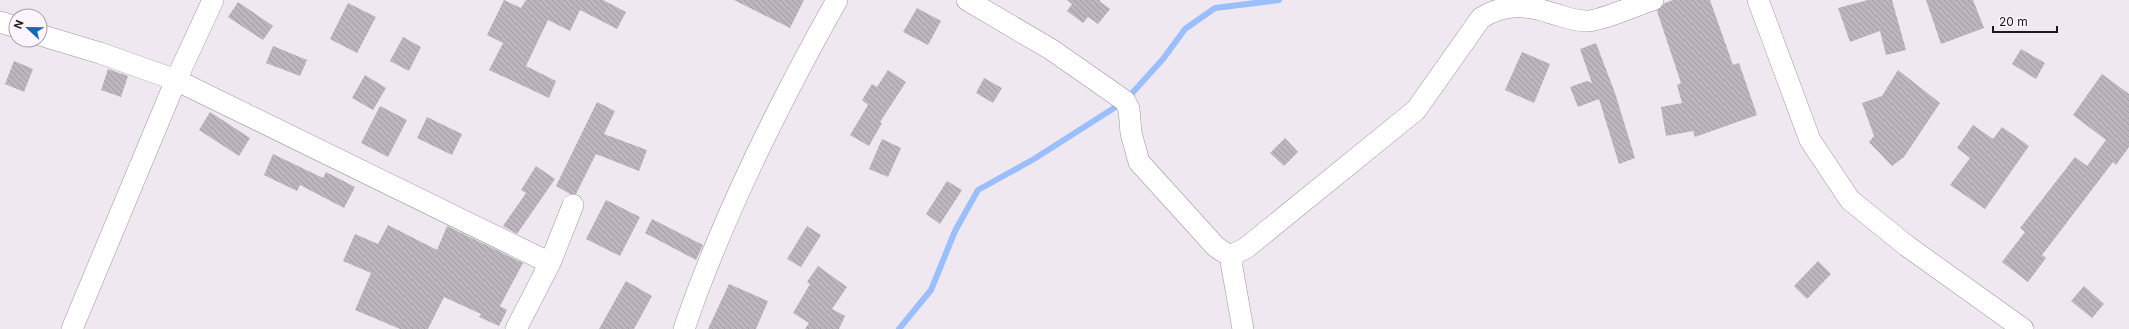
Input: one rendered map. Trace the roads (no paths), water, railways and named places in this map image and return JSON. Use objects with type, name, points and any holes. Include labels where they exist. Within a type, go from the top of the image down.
[{"type":"street","points":[[79,326],[176,80],[213,0]]},
{"type":"street","points":[[684,329],[720,236],[762,143],[837,0]]},
{"type":"street","points":[[967,0],[1052,50],[1125,101],[1129,109],[1131,133],[1139,162],[1216,247],[1230,256],[1243,329]]},
{"type":"street","points":[[1230,256],[1246,248],[1416,110],[1481,18],[1496,9],[1514,6],[1549,12],[1569,19],[1588,22],[1653,0]]},
{"type":"street","points":[[1758,0],[1810,140],[1850,200],[1907,246],[2023,329]]},
{"type":"street","points":[[48,37],[100,53],[176,80],[550,263]]},
{"type":"street","points":[[516,329],[550,263],[573,205]]},
{"type":"waterway","points":[[899,329],[931,290],[955,231],[978,190],[1034,159],[1125,101],[1163,59],[1185,29],[1215,8],[1279,0]]}]
